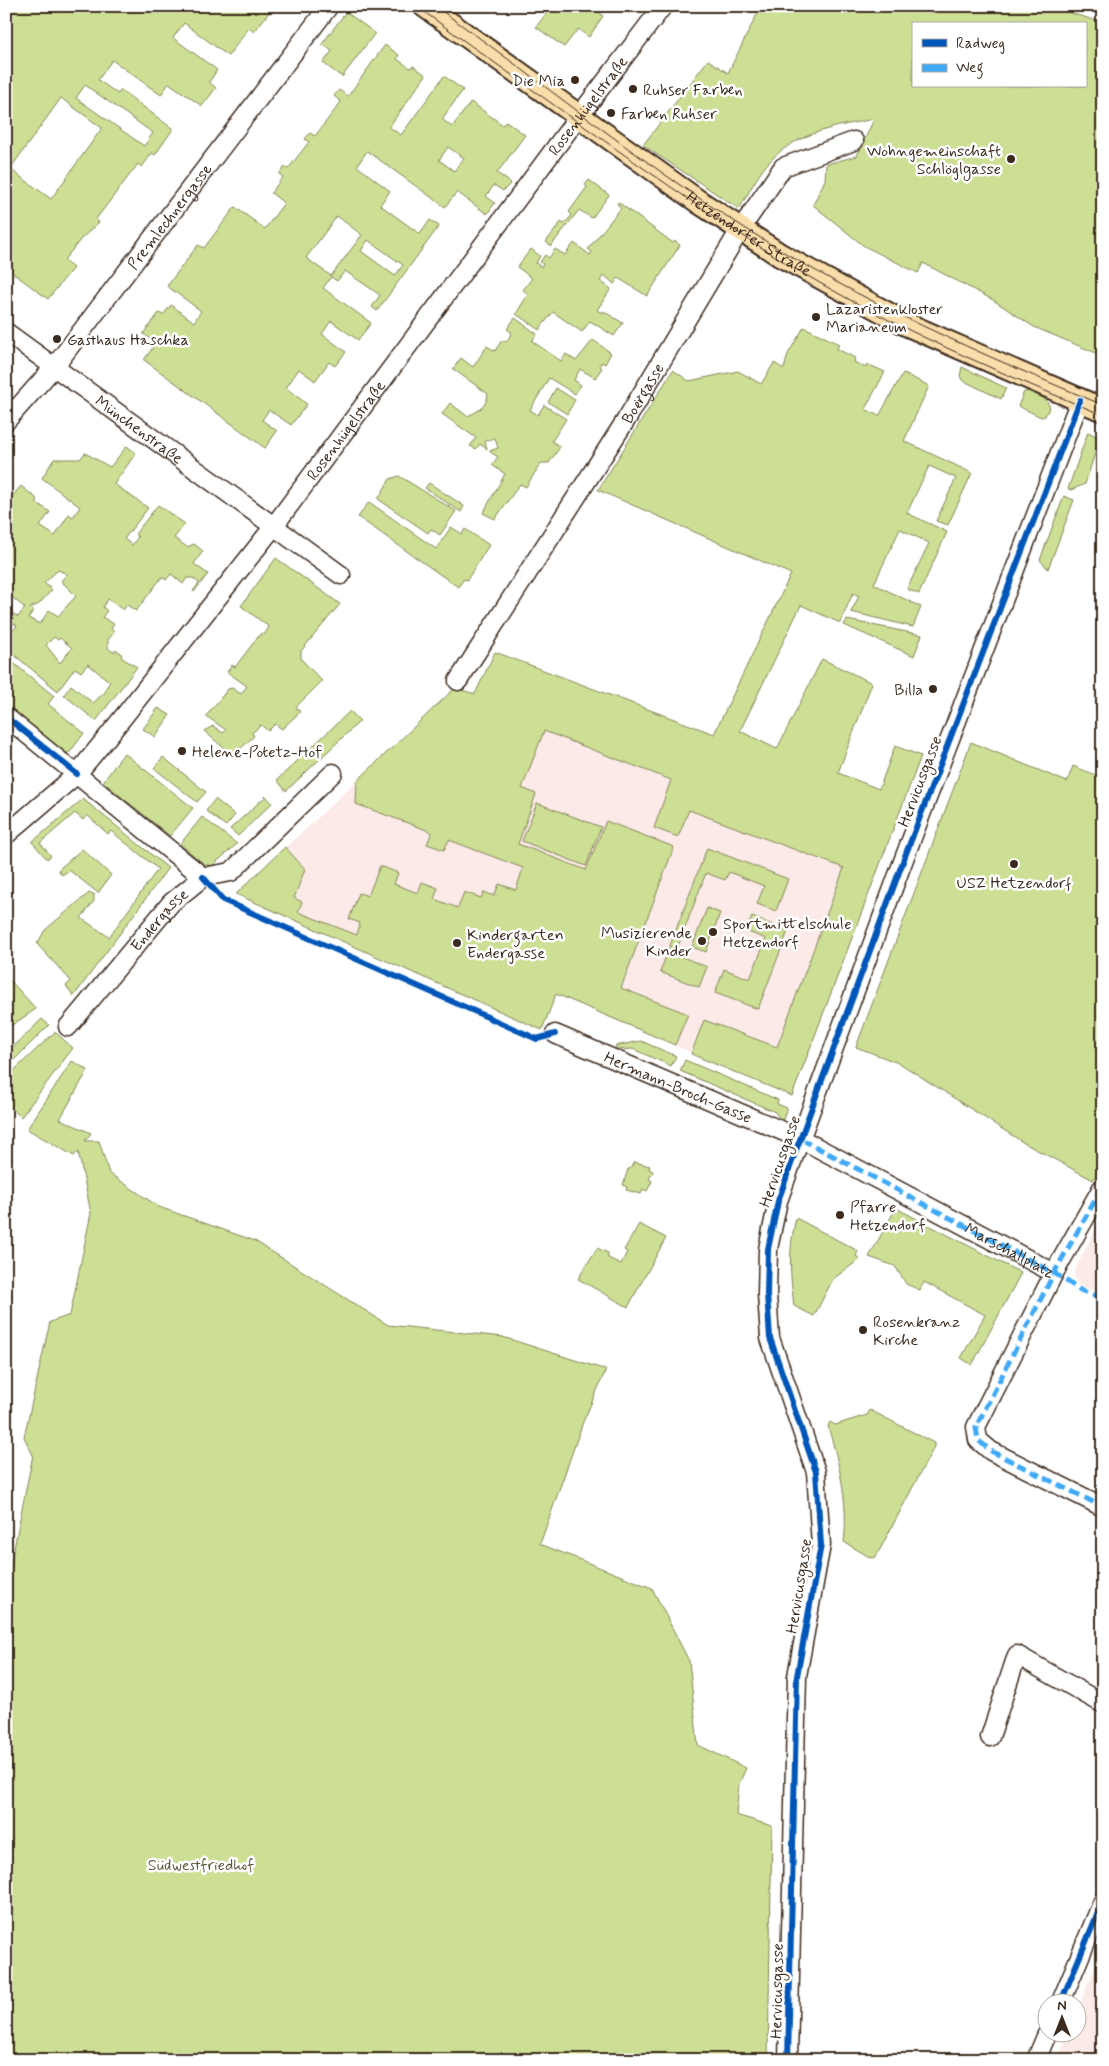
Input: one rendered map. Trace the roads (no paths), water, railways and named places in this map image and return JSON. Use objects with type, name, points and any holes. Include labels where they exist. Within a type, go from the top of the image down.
[{"type":"main road","name":"Hetzendorfer Straße","points":[[432,8],[579,116],[740,230],[823,280],[908,325],[1103,410]]},
{"type":"street","name":"Premlechnergasse","points":[[6,421],[55,366],[329,6]]},
{"type":"street","name":"Rosenhügelstraße","points":[[6,835],[77,774],[274,526],[663,6]]},
{"type":"street","name":"Boërgasse","points":[[458,680],[626,420],[740,230],[783,167],[854,141]]},
{"type":"street","name":"Münchenstraße","points":[[6,332],[341,575]]},
{"type":"street","name":"Hervicusgasse","points":[[788,2060],[797,1676],[821,1545],[816,1472],[770,1338],[766,1294],[768,1249],[778,1201],[904,856],[1080,400]]},
{"type":"street","points":[[6,717],[203,877]]},
{"type":"street","name":"Endergasse","points":[[68,1027],[171,903],[203,877],[231,872],[333,773]]},
{"type":"street","name":"Hermann-Broch-Gasse","points":[[555,1034],[801,1138]]},
{"type":"street","name":"Marschallplatz","points":[[801,1138],[1054,1273],[976,1427],[978,1440],[991,1451],[1103,1507]]},
{"type":"street","points":[[1054,1273],[1102,1188]]},
{"type":"street","points":[[990,1738],[1017,1655],[1103,1704]]},
{"type":"street","points":[[1064,1994],[1103,1901]]},
{"type":"street","points":[[1036,2060],[1043,2044]]},
{"type":"tram line","points":[[416,6],[636,163],[771,254],[852,301],[922,336],[1103,415]]},
{"type":"tram line","points":[[435,6],[668,177],[790,256],[877,304],[967,346],[1103,405]]},
{"type":"place","name":"Die Mia","points":[[575,80]]},
{"type":"place","name":"Ruhser Farben","points":[[633,89]]},
{"type":"place","name":"Farben Ruhser","points":[[611,113]]},
{"type":"place","name":"Wohngemeinschaft Schlöglgasse","points":[[1011,159]]},
{"type":"place","name":"Lazaristenkloster Marianeum","points":[[816,317]]},
{"type":"place","name":"Gasthaus Haschka","points":[[57,339]]},
{"type":"place","name":"Billa","points":[[933,689]]},
{"type":"place","name":"Helene-Potetz-Hof","points":[[182,751]]},
{"type":"place","name":"USZ Hetzendorf","points":[[1014,864]]},
{"type":"place","name":"Sportmittelschule Hetzendorf","points":[[713,932]]},
{"type":"place","name":"Musizierende Kinder","points":[[702,941]]},
{"type":"place","name":"Kindergarten Endergasse","points":[[457,943]]},
{"type":"place","name":"Pfarre Hetzendorf","points":[[840,1215]]},
{"type":"place","name":"Rosenkranz Kirche","points":[[863,1330]]},
{"type":"park label","name":"Südwestfriedhof","points":[[201,1864]]}]
